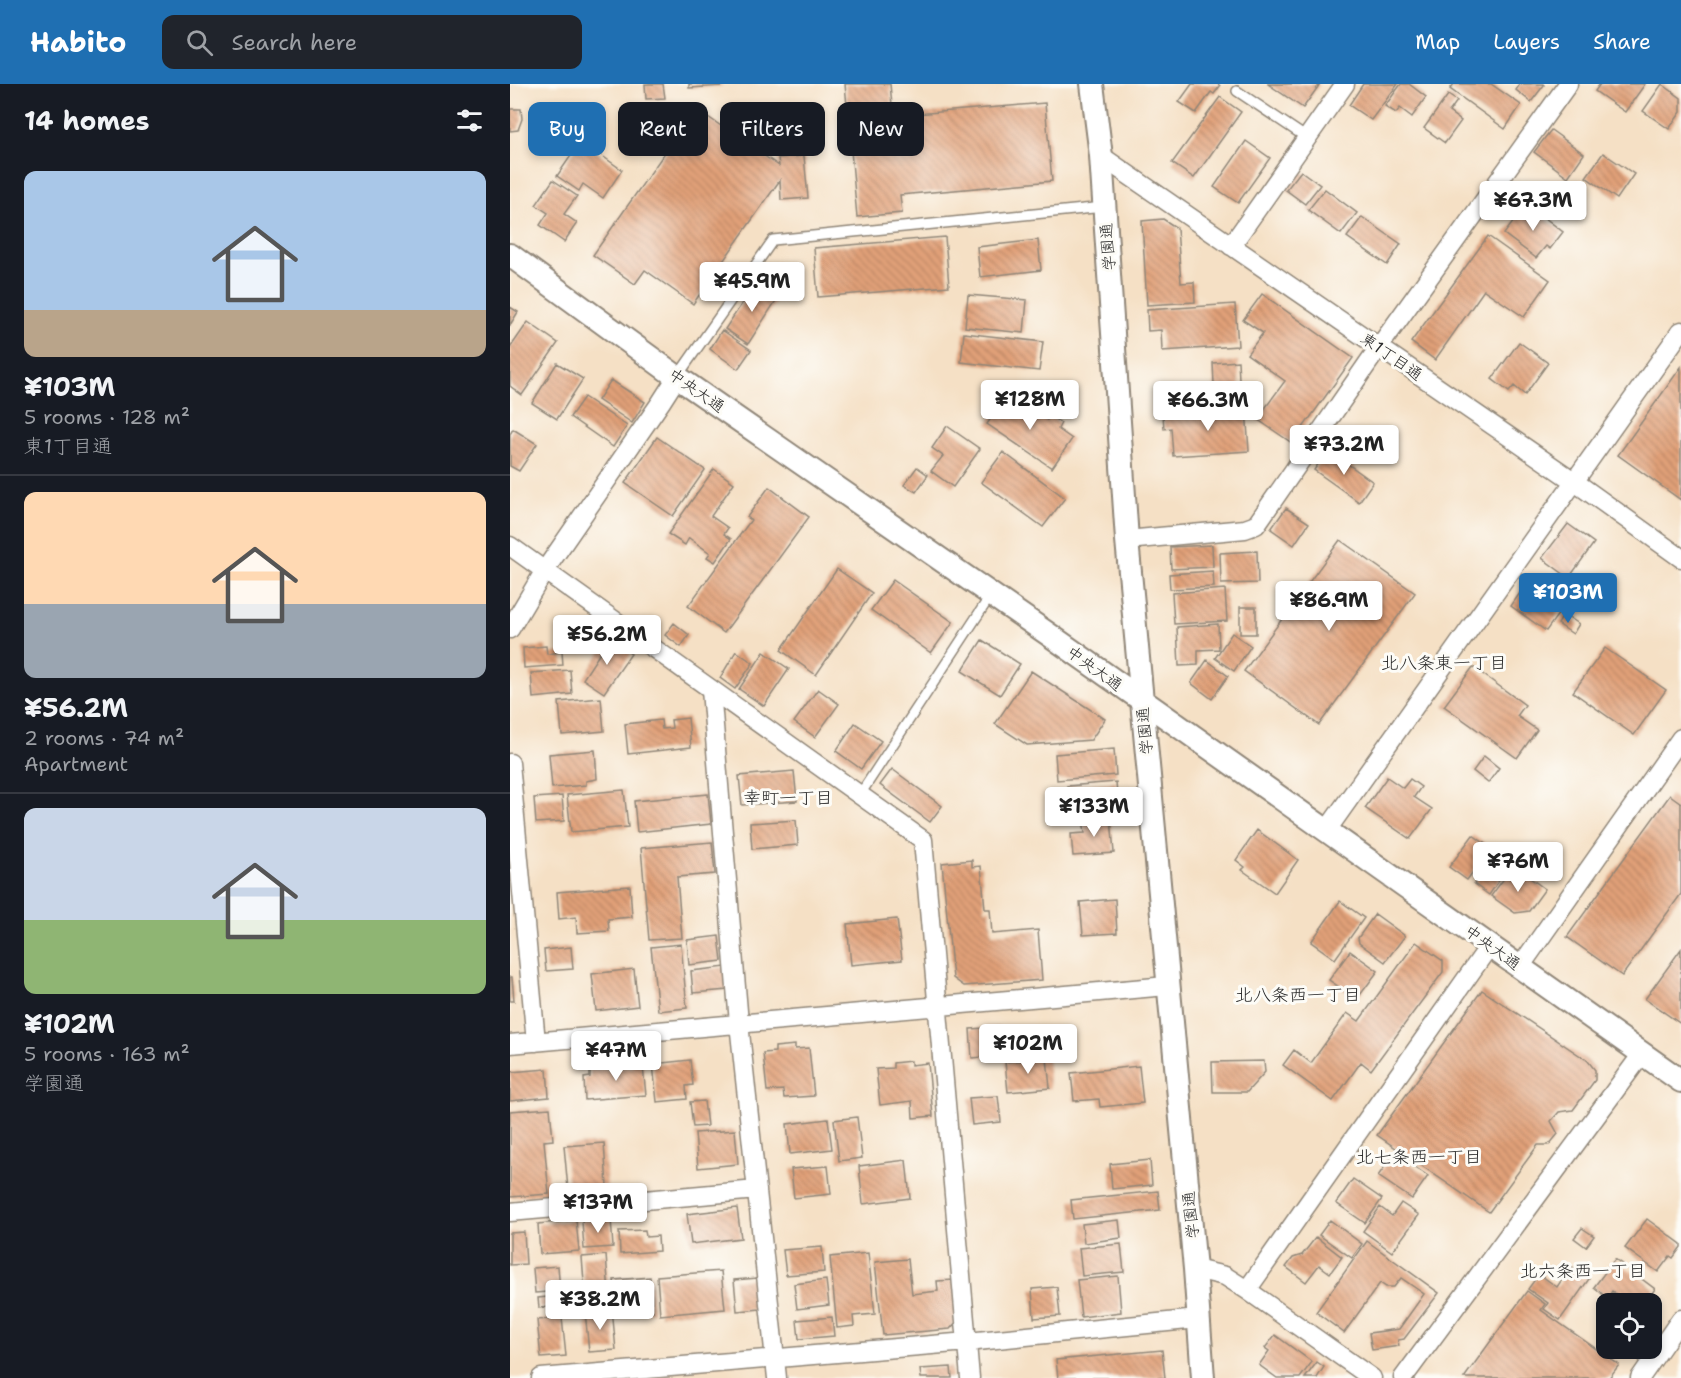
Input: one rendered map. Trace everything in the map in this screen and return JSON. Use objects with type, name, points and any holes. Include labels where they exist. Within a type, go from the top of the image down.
[{"type":"street","name":"学園通","points":[[1092,84],[1101,156],[1127,540],[1195,1269],[1203,1378]]},
{"type":"street","points":[[1231,246],[1345,84]]},
{"type":"street","points":[[1127,540],[1245,529],[1256,525],[1379,347],[1568,84]]},
{"type":"street","name":"東1丁目通","points":[[1101,156],[1575,482],[1681,558]]},
{"type":"street","name":"中央大通","points":[[510,255],[676,376],[1327,830],[1681,1081]]},
{"type":"street","points":[[1327,830],[1681,331]]},
{"type":"street","points":[[510,628],[545,570],[661,402],[676,376]]},
{"type":"street","points":[[510,546],[923,840],[970,1378]]},
{"type":"street","points":[[711,690],[739,1023],[777,1378]]},
{"type":"street","points":[[1520,967],[1681,738]]},
{"type":"street","points":[[510,763],[536,1042]]},
{"type":"street","points":[[1247,1290],[1490,945]]},
{"type":"street","points":[[510,1044],[1167,986]]},
{"type":"street","points":[[1403,1378],[1642,1054]]},
{"type":"street","points":[[510,1212],[757,1190]]},
{"type":"street","points":[[1195,1269],[1225,1276],[1372,1378]]},
{"type":"street","points":[[541,1378],[967,1342],[1198,1319]]},
{"type":"street","points":[[1640,1378],[1681,1319]]},
{"type":"lane","points":[[1236,91],[1307,138]]},
{"type":"lane","points":[[676,376],[773,240],[1104,207]]},
{"type":"lane","points":[[859,796],[991,595]]},
{"type":"building","points":[[645,84],[663,84],[665,98],[646,99]]},
{"type":"building","points":[[689,84],[722,84],[722,86],[689,88]]},
{"type":"building","points":[[845,84],[890,84],[892,102],[847,102]]},
{"type":"building","points":[[1192,84],[1218,84],[1220,86],[1214,94],[1211,92],[1196,113],[1179,102]]},
{"type":"building","points":[[1268,84],[1320,84],[1303,108]]},
{"type":"building","points":[[1363,84],[1398,84],[1371,120],[1349,105]]},
{"type":"building","points":[[1401,84],[1409,84],[1426,97],[1412,117],[1400,108],[1396,113],[1385,106]]},
{"type":"building","points":[[1454,84],[1491,84],[1521,105],[1505,129],[1450,89]]},
{"type":"building","points":[[1520,84],[1544,85],[1531,102],[1516,90]]},
{"type":"building","points":[[1600,84],[1645,84],[1625,112],[1595,91]]},
{"type":"building","points":[[1662,84],[1681,98],[1681,112],[1669,129],[1643,111]]},
{"type":"building","points":[[1448,95],[1457,101],[1449,112],[1461,121],[1445,143],[1424,128]]},
{"type":"building","points":[[1220,97],[1241,112],[1194,178],[1172,163]]},
{"type":"building","points":[[1045,103],[1052,181],[900,195],[902,213],[857,217],[851,156],[924,156],[924,113]]},
{"type":"building","points":[[510,109],[521,109],[522,119],[518,130],[510,131]]},
{"type":"building","points":[[708,117],[720,125],[720,156],[765,156],[779,166],[778,158],[804,156],[808,198],[781,200],[780,180],[693,304],[645,270],[635,284],[593,255],[662,156],[708,156]]},
{"type":"building","points":[[1551,130],[1584,154],[1568,177],[1534,152]]},
{"type":"building","points":[[1246,141],[1270,158],[1238,203],[1214,187]]},
{"type":"building","points":[[1603,153],[1634,174],[1617,199],[1586,177]]},
{"type":"building","points":[[571,156],[602,156],[622,170],[603,198],[583,184],[579,191],[557,176]]},
{"type":"building","points":[[1301,171],[1320,185],[1305,204],[1286,190]]},
{"type":"building","points":[[553,180],[577,196],[564,214],[577,223],[564,242],[540,225],[548,213],[536,205]]},
{"type":"building","points":[[1325,189],[1357,213],[1341,234],[1308,210]]},
{"type":"building","points":[[1527,204],[1563,232],[1550,249],[1546,246],[1536,258],[1504,234]]},
{"type":"building","points":[[1362,217],[1401,244],[1387,265],[1347,237]]},
{"type":"building","points":[[1163,219],[1177,228],[1181,283],[1194,282],[1195,302],[1147,305],[1142,221]]},
{"type":"building","points":[[1488,236],[1550,280],[1524,317],[1484,290],[1435,360],[1411,342]]},
{"type":"building","points":[[945,237],[949,286],[818,297],[814,248]]},
{"type":"building","points":[[1038,240],[1041,270],[980,277],[977,247]]},
{"type":"building","points":[[757,281],[779,296],[748,344],[725,329]]},
{"type":"building","points":[[1262,294],[1353,358],[1292,443],[1257,419],[1285,381],[1247,354],[1263,333],[1243,320]]},
{"type":"building","points":[[968,295],[1027,300],[1024,333],[965,327]]},
{"type":"building","points":[[1235,304],[1238,346],[1162,351],[1161,330],[1148,331],[1147,310]]},
{"type":"building","points":[[510,307],[518,312],[510,325]]},
{"type":"building","points":[[528,322],[558,343],[522,395],[510,386],[510,348]]},
{"type":"building","points":[[722,330],[751,350],[738,369],[710,349]]},
{"type":"building","points":[[964,333],[1043,342],[1039,371],[961,362]]},
{"type":"building","points":[[1519,342],[1548,363],[1525,395],[1514,386],[1509,392],[1492,379]]},
{"type":"building","points":[[1238,361],[1240,398],[1237,398],[1237,404],[1215,405],[1213,363]]},
{"type":"building","points":[[557,363],[583,379],[557,419],[532,403]]},
{"type":"building","points":[[1681,367],[1681,500],[1618,455]]},
{"type":"building","points":[[611,380],[645,402],[632,423],[598,400]]},
{"type":"building","points":[[1008,394],[1047,420],[1050,416],[1061,423],[1058,429],[1072,439],[1052,468],[987,424]]},
{"type":"building","points":[[584,397],[627,426],[613,447],[570,417]]},
{"type":"building","points":[[1246,409],[1249,451],[1173,456],[1171,428],[1164,429],[1163,415]]},
{"type":"building","points":[[947,426],[980,449],[953,487],[931,471],[943,456],[932,448]]},
{"type":"building","points":[[513,429],[537,444],[519,471],[510,466],[510,434]]},
{"type":"building","points":[[657,437],[705,470],[673,516],[625,483]]},
{"type":"building","points":[[1328,450],[1373,482],[1359,502],[1314,470]]},
{"type":"building","points":[[1003,452],[1065,498],[1043,527],[981,482]]},
{"type":"building","points":[[917,467],[928,475],[916,492],[904,485]]},
{"type":"building","points":[[714,469],[734,483],[711,516],[728,528],[724,534],[731,539],[715,562],[707,557],[710,553],[689,538],[685,545],[668,534]]},
{"type":"building","points":[[769,487],[809,517],[724,633],[688,606],[751,520],[747,517]]},
{"type":"building","points":[[1286,508],[1309,523],[1294,545],[1271,529]]},
{"type":"building","points":[[1568,524],[1594,543],[1569,578],[1542,558]]},
{"type":"building","points":[[1340,540],[1415,593],[1319,725],[1244,671]]},
{"type":"building","points":[[1212,545],[1213,567],[1171,569],[1170,547]]},
{"type":"building","points":[[1257,551],[1258,583],[1221,584],[1220,553]]},
{"type":"building","points":[[837,569],[872,593],[816,675],[781,650]]},
{"type":"building","points":[[1213,571],[1214,587],[1170,589],[1169,574]]},
{"type":"building","points":[[893,580],[953,622],[931,653],[871,610]]},
{"type":"building","points":[[1524,587],[1559,613],[1546,631],[1511,606]]},
{"type":"building","points":[[1225,589],[1227,621],[1174,624],[1172,593]]},
{"type":"building","points":[[1240,607],[1256,607],[1256,634],[1240,634]]},
{"type":"building","points":[[1564,614],[1579,624],[1573,634],[1558,624]]},
{"type":"building","points":[[674,623],[689,635],[681,647],[665,635]]},
{"type":"building","points":[[1218,624],[1219,649],[1198,650],[1198,665],[1179,666],[1177,627]]},
{"type":"building","points":[[1232,633],[1251,646],[1234,671],[1215,658]]},
{"type":"building","points":[[609,639],[631,654],[604,693],[583,679]]},
{"type":"building","points":[[982,640],[1020,664],[1000,695],[962,671]]},
{"type":"building","points":[[546,646],[547,654],[562,652],[563,665],[524,668],[523,648]]},
{"type":"building","points":[[1605,648],[1666,690],[1634,735],[1573,692]]},
{"type":"building","points":[[736,651],[753,663],[735,689],[720,678]]},
{"type":"building","points":[[764,652],[789,669],[764,706],[739,689]]},
{"type":"building","points":[[1207,660],[1228,676],[1212,699],[1191,683]]},
{"type":"building","points":[[1473,667],[1525,705],[1517,716],[1537,730],[1517,758],[1444,706]]},
{"type":"building","points":[[570,670],[572,694],[533,698],[531,673]]},
{"type":"building","points":[[1031,671],[1105,719],[1091,740],[1027,745],[995,724]]},
{"type":"building","points":[[818,689],[839,704],[815,737],[794,722]]},
{"type":"building","points":[[601,698],[604,731],[562,735],[559,702]]},
{"type":"building","points":[[688,718],[691,747],[628,754],[625,724],[661,720],[662,729],[672,728],[671,720]]},
{"type":"building","points":[[855,723],[881,741],[861,769],[836,751]]},
{"type":"building","points":[[1114,749],[1116,775],[1057,780],[1055,754]]},
{"type":"building","points":[[595,750],[597,779],[586,781],[586,785],[552,788],[549,754]]},
{"type":"building","points":[[1484,756],[1499,768],[1488,783],[1473,771]]},
{"type":"building","points":[[892,769],[942,806],[930,822],[880,785]]},
{"type":"building","points":[[794,771],[797,801],[742,805],[739,776]]},
{"type":"building","points":[[1387,777],[1403,788],[1410,779],[1421,787],[1414,797],[1432,809],[1410,839],[1365,808]]},
{"type":"building","points":[[1116,782],[1118,811],[1070,815],[1067,786]]},
{"type":"building","points":[[624,790],[628,827],[571,832],[567,795]]},
{"type":"building","points":[[708,794],[711,824],[637,832],[634,801]]},
{"type":"building","points":[[1670,795],[1681,803],[1681,894],[1622,976],[1567,937]]},
{"type":"building","points":[[562,796],[564,821],[536,823],[534,798]]},
{"type":"building","points":[[1111,818],[1114,853],[1073,856],[1071,834],[1085,833],[1083,820]]},
{"type":"building","points":[[796,820],[798,845],[752,849],[750,823]]},
{"type":"building","points":[[1257,830],[1298,860],[1275,893],[1242,870],[1245,867],[1236,860]]},
{"type":"building","points":[[1473,835],[1491,848],[1467,880],[1449,867]]},
{"type":"building","points":[[712,842],[715,874],[677,877],[682,938],[649,940],[641,848]]},
{"type":"building","points":[[1497,851],[1512,862],[1489,895],[1474,884]]},
{"type":"building","points":[[972,860],[972,867],[981,866],[985,909],[990,909],[992,934],[1038,930],[1042,980],[964,986],[953,978],[942,863]]},
{"type":"building","points":[[1519,870],[1545,889],[1529,911],[1515,913],[1491,896],[1508,873],[1514,878]]},
{"type":"building","points":[[630,886],[632,917],[608,919],[609,931],[577,933],[576,917],[559,919],[557,892]]},
{"type":"building","points":[[1115,899],[1117,933],[1083,935],[1080,902]]},
{"type":"building","points":[[1340,901],[1364,918],[1335,959],[1311,942]]},
{"type":"building","points":[[1375,914],[1405,936],[1385,962],[1359,943],[1358,938]]},
{"type":"building","points":[[897,919],[902,960],[851,965],[847,924]]},
{"type":"building","points":[[719,936],[722,961],[689,965],[687,940]]},
{"type":"building","points":[[1416,942],[1443,961],[1443,972],[1371,1070],[1361,1062],[1333,1101],[1283,1065],[1294,1050],[1311,1063],[1347,1013],[1359,1021]]},
{"type":"building","points":[[681,944],[687,1008],[658,1011],[651,947]]},
{"type":"building","points":[[571,947],[573,969],[546,971],[544,950]]},
{"type":"building","points":[[1681,949],[1681,1024],[1645,999]]},
{"type":"building","points":[[1350,951],[1378,971],[1357,999],[1329,980]]},
{"type":"building","points":[[726,967],[728,990],[693,993],[691,971]]},
{"type":"building","points":[[634,969],[638,1006],[596,1011],[592,974]]},
{"type":"building","points":[[510,977],[512,977],[514,1001],[510,1001]]},
{"type":"building","points":[[1482,990],[1588,1061],[1595,1070],[1595,1080],[1573,1110],[1559,1112],[1551,1121],[1558,1134],[1549,1145],[1538,1145],[1489,1212],[1377,1135]]},
{"type":"building","points":[[1001,1027],[1001,1034],[1009,1033],[1011,1055],[972,1058],[970,1029]]},
{"type":"building","points":[[795,1045],[795,1049],[809,1048],[814,1096],[784,1098],[783,1090],[767,1091],[763,1053],[775,1052],[775,1047]]},
{"type":"building","points":[[632,1058],[642,1058],[646,1095],[585,1100],[584,1078],[590,1077],[590,1070],[632,1067]]},
{"type":"building","points":[[1047,1058],[1050,1088],[1008,1092],[1005,1062]]},
{"type":"building","points":[[690,1060],[693,1085],[686,1086],[687,1099],[657,1102],[653,1064]]},
{"type":"building","points":[[911,1061],[911,1065],[928,1063],[933,1116],[913,1118],[912,1101],[880,1105],[876,1069],[893,1068],[893,1063]]},
{"type":"building","points":[[1264,1061],[1265,1072],[1247,1092],[1213,1092],[1212,1062]]},
{"type":"building","points":[[1139,1066],[1143,1103],[1100,1107],[1099,1099],[1074,1101],[1071,1073]]},
{"type":"building","points":[[547,1069],[549,1097],[510,1101],[510,1072]]},
{"type":"building","points":[[998,1096],[1001,1122],[972,1125],[969,1098]]},
{"type":"building","points":[[704,1101],[707,1126],[693,1127],[690,1102]]},
{"type":"building","points":[[550,1108],[553,1140],[544,1141],[549,1194],[510,1197],[510,1111]]},
{"type":"building","points":[[857,1117],[862,1158],[839,1161],[834,1120]]},
{"type":"building","points":[[828,1119],[832,1149],[790,1154],[787,1124]]},
{"type":"building","points":[[735,1130],[738,1164],[698,1168],[695,1133]]},
{"type":"building","points":[[604,1143],[607,1186],[568,1189],[564,1146]]},
{"type":"building","points":[[1394,1153],[1428,1176],[1412,1199],[1378,1176]]},
{"type":"building","points":[[906,1160],[910,1198],[863,1204],[859,1166]]},
{"type":"building","points":[[1150,1160],[1152,1185],[1112,1189],[1110,1164]]},
{"type":"building","points":[[828,1166],[831,1194],[794,1198],[791,1169]]},
{"type":"building","points":[[1353,1179],[1382,1199],[1365,1223],[1336,1203]]},
{"type":"building","points":[[1158,1191],[1160,1210],[1073,1219],[1071,1200]]},
{"type":"building","points":[[1401,1203],[1419,1215],[1392,1252],[1363,1231],[1380,1207],[1392,1216]]},
{"type":"building","points":[[737,1208],[741,1238],[691,1244],[687,1214]]},
{"type":"building","points":[[611,1219],[613,1247],[584,1249],[582,1221]]},
{"type":"building","points":[[1647,1219],[1681,1244],[1673,1258],[1670,1256],[1658,1272],[1625,1248]]},
{"type":"building","points":[[576,1220],[579,1251],[540,1254],[538,1224]]},
{"type":"building","points":[[1119,1220],[1121,1238],[1084,1243],[1082,1224]]},
{"type":"building","points":[[1330,1220],[1362,1244],[1352,1258],[1319,1235]]},
{"type":"building","points":[[1582,1228],[1594,1236],[1586,1247],[1574,1238]]},
{"type":"building","points":[[645,1230],[646,1237],[658,1236],[659,1251],[620,1254],[619,1231]]},
{"type":"building","points":[[524,1232],[526,1264],[510,1265],[510,1233]]},
{"type":"building","points":[[1316,1237],[1342,1257],[1330,1273],[1319,1265],[1306,1282],[1286,1267],[1293,1258],[1302,1255]]},
{"type":"building","points":[[1367,1241],[1439,1293],[1404,1339],[1398,1340],[1399,1346],[1372,1350],[1369,1333],[1399,1329],[1424,1294],[1401,1278],[1394,1287],[1386,1287],[1380,1283],[1344,1333],[1316,1312]]},
{"type":"building","points":[[1121,1244],[1124,1272],[1082,1276],[1079,1248]]},
{"type":"building","points":[[822,1247],[824,1272],[786,1275],[783,1250]]},
{"type":"building","points":[[868,1253],[875,1314],[853,1316],[854,1326],[837,1328],[830,1257]]},
{"type":"building","points":[[606,1255],[609,1293],[585,1295],[582,1257]]},
{"type":"building","points":[[908,1259],[912,1294],[938,1291],[937,1281],[955,1280],[959,1319],[950,1329],[883,1335],[875,1262]]},
{"type":"building","points":[[1615,1259],[1655,1289],[1652,1293],[1615,1293],[1612,1291],[1601,1293],[1594,1287]]},
{"type":"building","points":[[558,1266],[560,1291],[535,1293],[533,1268]]},
{"type":"building","points":[[1571,1266],[1589,1279],[1560,1320],[1544,1309],[1548,1303],[1528,1289],[1539,1274],[1557,1287]]},
{"type":"building","points":[[721,1271],[725,1309],[660,1315],[657,1276]]},
{"type":"building","points":[[1118,1276],[1121,1312],[1081,1317],[1077,1280]]},
{"type":"building","points":[[650,1277],[653,1312],[618,1315],[614,1280]]},
{"type":"building","points":[[758,1278],[761,1309],[737,1311],[734,1280]]},
{"type":"building","points":[[826,1280],[829,1305],[797,1309],[794,1284]]},
{"type":"building","points":[[1057,1287],[1060,1316],[1034,1318],[1032,1289]]},
{"type":"building","points":[[1527,1291],[1545,1304],[1541,1310],[1596,1349],[1596,1359],[1610,1359],[1619,1365],[1609,1378],[1464,1378]]},
{"type":"building","points":[[558,1296],[559,1306],[539,1308],[538,1298]]},
{"type":"building","points":[[612,1309],[616,1350],[589,1352],[585,1311]]},
{"type":"building","points":[[832,1317],[834,1336],[799,1339],[797,1320]]},
{"type":"building","points":[[562,1318],[566,1356],[541,1358],[537,1320]]},
{"type":"building","points":[[1275,1335],[1312,1362],[1300,1378],[1277,1378],[1259,1365],[1269,1351],[1265,1348]]},
{"type":"building","points":[[1162,1350],[1165,1378],[1058,1378],[1056,1360]]},
{"type":"building","points":[[1317,1362],[1324,1367],[1317,1378],[1305,1378]]},
{"type":"building","points":[[951,1367],[952,1378],[921,1378],[920,1369]]},
{"type":"district","name":"北八条東一丁目","points":[[1444,663]]},
{"type":"district","name":"幸町一丁目","points":[[788,798]]},
{"type":"district","name":"北八条西一丁目","points":[[1298,995]]},
{"type":"district","name":"北七条西一丁目","points":[[1419,1157]]},
{"type":"district","name":"北六条西一丁目","points":[[1583,1271]]}]
